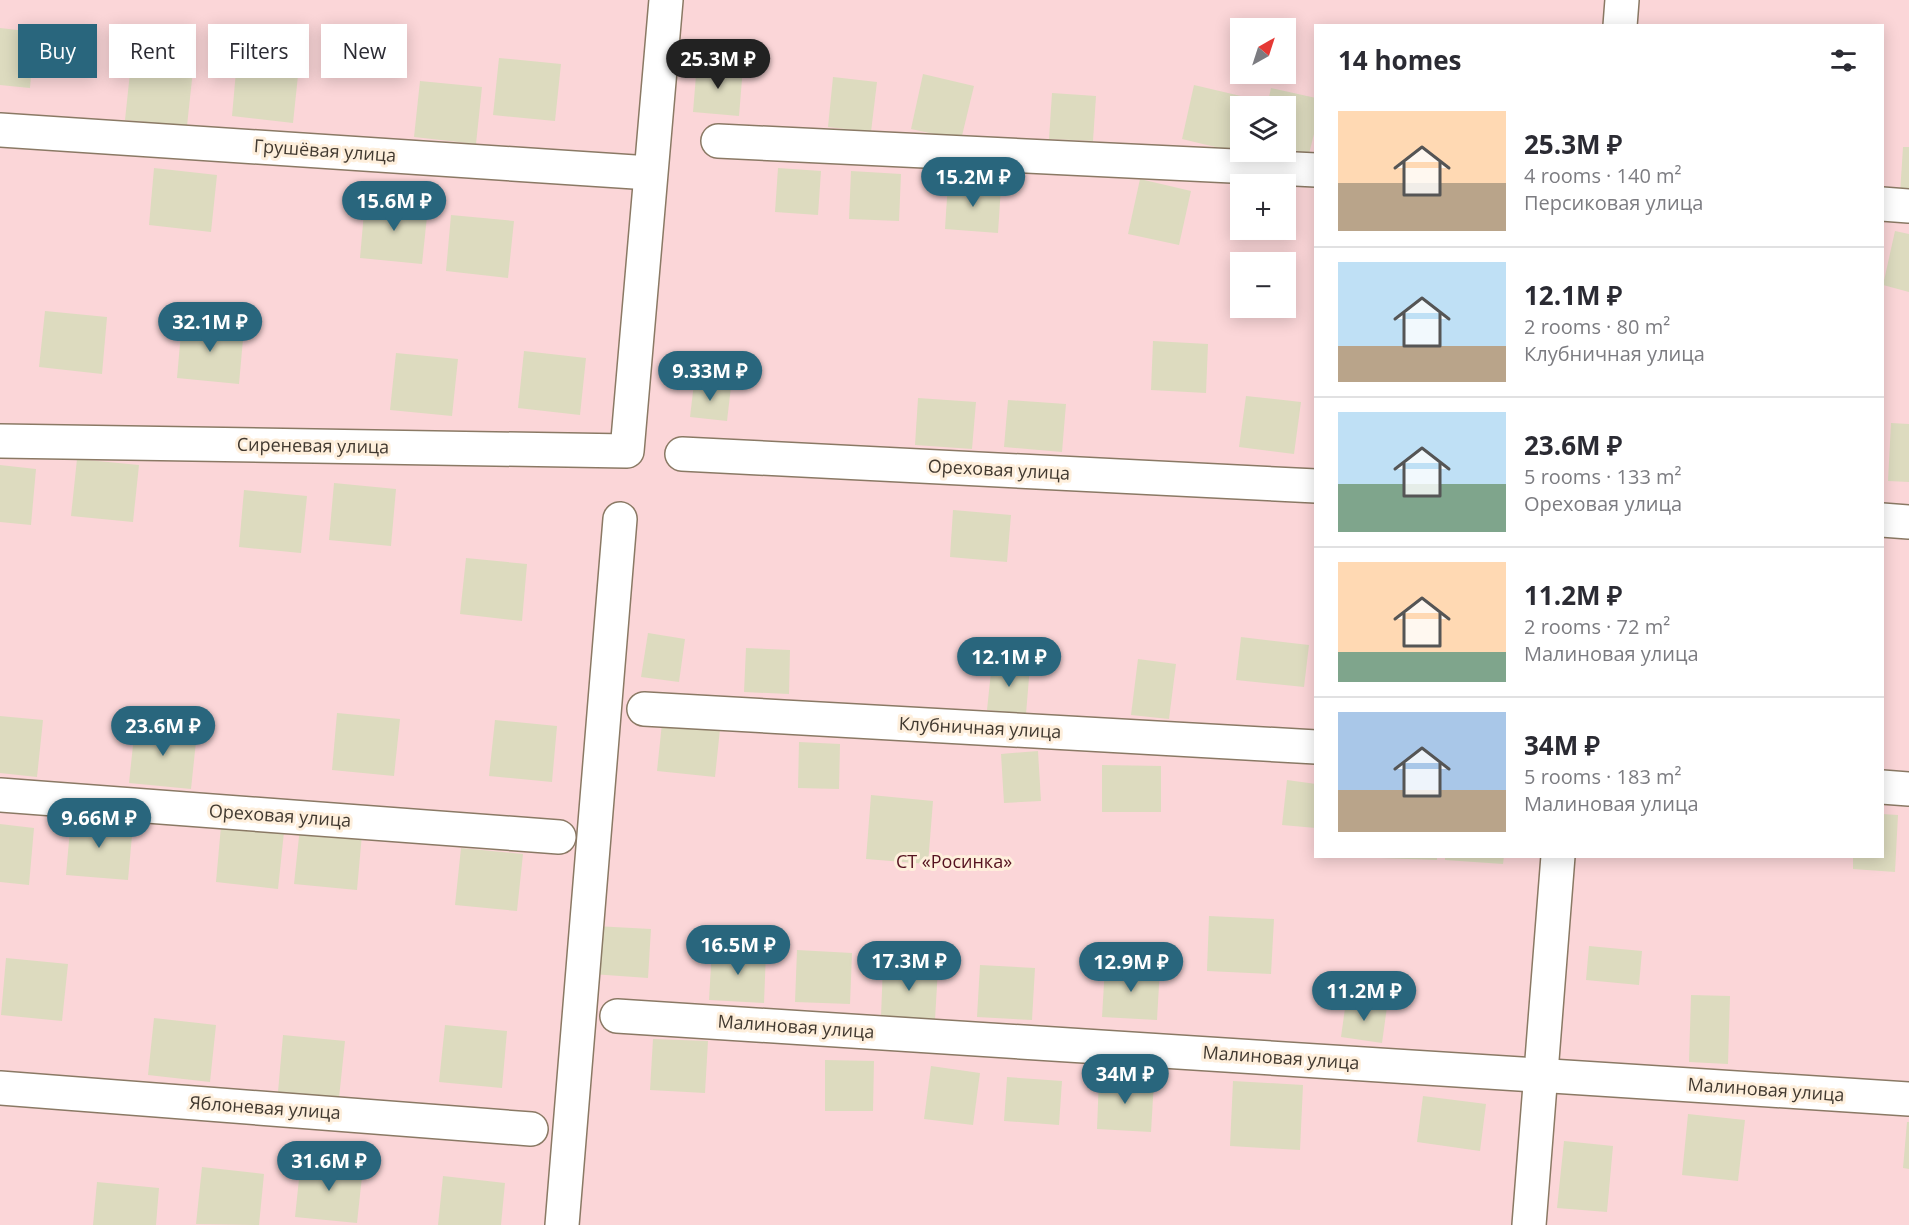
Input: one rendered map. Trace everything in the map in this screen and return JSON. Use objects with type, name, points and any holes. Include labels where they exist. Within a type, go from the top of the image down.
[{"type":"street","points":[[650,173],[666,0]]},
{"type":"street","points":[[1620,24],[1622,0]]},
{"type":"street","name":"Грушёвая улица","points":[[0,130],[650,173]]},
{"type":"street","points":[[718,141],[1314,170]]},
{"type":"street","name":"Сиреневая улица","points":[[0,441],[627,451],[650,173]]},
{"type":"street","points":[[1884,204],[1909,206]]},
{"type":"street","name":"Ореховая улица","points":[[682,454],[1314,486]]},
{"type":"street","points":[[562,1225],[620,519]]},
{"type":"street","points":[[1884,520],[1909,522]]},
{"type":"street","name":"Клубничная улица","points":[[644,709],[1314,747]]},
{"type":"street","points":[[1884,787],[1909,789]]},
{"type":"street","name":"Ореховая улица","points":[[0,795],[559,837]]},
{"type":"street","points":[[1529,1225],[1557,858]]},
{"type":"street","name":"Малиновая улица","points":[[617,1016],[1909,1099]]},
{"type":"street","name":"Яблоневая улица","points":[[0,1088],[531,1129]]},
{"type":"green space","name":"СТ «Росинка»","points":[[0,0],[1909,0],[1909,1225],[0,1225]]},
{"type":"building","points":[[0,28],[18,30],[18,78],[31,78],[30,88],[0,85]]},
{"type":"building","points":[[499,58],[561,64],[555,121],[493,115]]},
{"type":"building","points":[[697,63],[743,67],[739,116],[693,112]]},
{"type":"building","points":[[923,74],[974,86],[961,140],[911,129]]},
{"type":"building","points":[[833,77],[877,82],[871,132],[828,127]]},
{"type":"building","points":[[129,78],[192,78],[187,126],[125,120]]},
{"type":"building","points":[[235,78],[298,78],[293,123],[232,116]]},
{"type":"building","points":[[420,81],[482,87],[476,144],[414,137]]},
{"type":"building","points":[[1194,85],[1241,96],[1230,96],[1230,151],[1182,139]]},
{"type":"building","points":[[1271,88],[1314,98],[1314,134],[1309,154],[1296,151],[1296,96],[1269,96]]},
{"type":"building","points":[[1052,93],[1096,96],[1093,141],[1049,139]]},
{"type":"building","points":[[1903,147],[1909,147],[1909,194],[1900,194]]},
{"type":"building","points":[[154,168],[217,175],[211,232],[149,225]]},
{"type":"building","points":[[778,168],[821,171],[818,215],[775,212]]},
{"type":"building","points":[[851,171],[901,174],[899,221],[849,219]]},
{"type":"building","points":[[1140,179],[1191,191],[1179,245],[1128,234]]},
{"type":"building","points":[[948,182],[1001,187],[998,233],[945,229]]},
{"type":"building","points":[[365,201],[428,207],[422,264],[360,258]]},
{"type":"building","points":[[451,215],[514,221],[508,278],[446,271]]},
{"type":"building","points":[[1895,231],[1909,234],[1909,292],[1884,285]]},
{"type":"building","points":[[45,311],[107,317],[102,374],[39,367]]},
{"type":"building","points":[[182,321],[244,328],[239,384],[177,378]]},
{"type":"building","points":[[1153,341],[1208,344],[1206,393],[1151,390]]},
{"type":"building","points":[[524,351],[586,358],[580,415],[518,408]]},
{"type":"building","points":[[396,353],[458,359],[452,416],[390,410]]},
{"type":"building","points":[[694,383],[731,387],[727,421],[690,417]]},
{"type":"building","points":[[1246,396],[1301,402],[1294,454],[1239,447]]},
{"type":"building","points":[[918,398],[976,402],[972,449],[915,445]]},
{"type":"building","points":[[1008,400],[1066,404],[1062,452],[1004,447]]},
{"type":"building","points":[[1891,423],[1909,424],[1909,482],[1888,481]]},
{"type":"building","points":[[77,459],[139,465],[133,522],[71,516]]},
{"type":"building","points":[[0,465],[36,469],[31,525],[0,522]]},
{"type":"building","points":[[334,483],[396,489],[391,546],[329,540]]},
{"type":"building","points":[[244,490],[307,496],[301,553],[239,547]]},
{"type":"building","points":[[953,510],[1011,515],[1007,562],[950,557]]},
{"type":"building","points":[[466,558],[527,564],[522,621],[460,614]]},
{"type":"building","points":[[648,633],[685,639],[679,682],[641,677]]},
{"type":"building","points":[[1241,637],[1309,645],[1304,687],[1236,680]]},
{"type":"building","points":[[746,648],[790,650],[789,694],[744,692]]},
{"type":"building","points":[[1138,659],[1176,664],[1169,719],[1131,715]]},
{"type":"building","points":[[992,662],[1030,666],[1026,714],[987,710]]},
{"type":"building","points":[[337,713],[400,719],[394,776],[332,770]]},
{"type":"building","points":[[0,716],[43,720],[37,777],[0,773]]},
{"type":"building","points":[[495,720],[557,726],[552,782],[489,776]]},
{"type":"building","points":[[662,723],[720,729],[715,777],[657,771]]},
{"type":"building","points":[[135,726],[197,732],[191,789],[129,783]]},
{"type":"building","points":[[799,742],[840,744],[839,789],[798,788]]},
{"type":"building","points":[[1038,751],[1041,801],[1004,803],[1001,754]]},
{"type":"building","points":[[1102,765],[1161,766],[1161,812],[1102,812]]},
{"type":"building","points":[[1287,780],[1314,784],[1314,828],[1282,825]]},
{"type":"building","points":[[871,795],[933,801],[928,864],[866,859]]},
{"type":"building","points":[[1884,814],[1898,815],[1895,872],[1853,869],[1853,858],[1884,858]]},
{"type":"building","points":[[71,818],[133,824],[128,880],[66,875]]},
{"type":"building","points":[[0,824],[34,828],[29,885],[0,882]]},
{"type":"building","points":[[221,826],[284,832],[278,889],[216,882]]},
{"type":"building","points":[[300,827],[362,834],[357,890],[294,884]]},
{"type":"building","points":[[461,848],[523,854],[517,911],[455,905]]},
{"type":"building","points":[[1380,858],[1437,858],[1437,860]]},
{"type":"building","points":[[1445,858],[1504,858],[1503,864],[1445,860]]},
{"type":"building","points":[[1209,916],[1274,919],[1271,974],[1207,971]]},
{"type":"building","points":[[595,926],[651,929],[648,978],[592,974]]},
{"type":"building","points":[[1589,946],[1642,951],[1639,985],[1586,980]]},
{"type":"building","points":[[712,948],[766,952],[764,1003],[709,1000]]},
{"type":"building","points":[[797,950],[852,953],[850,1004],[795,1002]]},
{"type":"building","points":[[6,958],[68,964],[62,1021],[1,1015]]},
{"type":"building","points":[[883,965],[938,968],[935,1020],[881,1016]]},
{"type":"building","points":[[980,965],[1035,968],[1032,1020],[977,1017]]},
{"type":"building","points":[[1105,966],[1160,968],[1157,1020],[1102,1017]]},
{"type":"building","points":[[1691,995],[1730,996],[1728,1064],[1689,1062]]},
{"type":"building","points":[[1346,1001],[1387,1007],[1382,1043],[1341,1037]]},
{"type":"building","points":[[154,1018],[216,1025],[210,1082],[148,1075]]},
{"type":"building","points":[[445,1025],[507,1031],[502,1088],[439,1082]]},
{"type":"building","points":[[283,1035],[345,1041],[339,1098],[278,1092]]},
{"type":"building","points":[[653,1039],[708,1041],[705,1093],[650,1090]]},
{"type":"building","points":[[825,1060],[874,1061],[873,1111],[825,1111]]},
{"type":"building","points":[[931,1066],[980,1073],[973,1125],[924,1119]]},
{"type":"building","points":[[1007,1077],[1062,1081],[1059,1125],[1004,1121]]},
{"type":"building","points":[[1099,1078],[1154,1081],[1151,1132],[1097,1129]]},
{"type":"building","points":[[1233,1081],[1303,1085],[1300,1150],[1230,1146]]},
{"type":"building","points":[[1423,1096],[1486,1104],[1480,1151],[1417,1142]]},
{"type":"building","points":[[1688,1114],[1745,1120],[1738,1181],[1682,1175]]},
{"type":"building","points":[[1907,1122],[1909,1122],[1909,1169],[1903,1168]]},
{"type":"building","points":[[1564,1141],[1613,1146],[1607,1212],[1557,1208]]},
{"type":"building","points":[[301,1160],[363,1167],[357,1223],[295,1217]]},
{"type":"building","points":[[202,1167],[264,1174],[259,1225],[196,1224]]},
{"type":"building","points":[[443,1176],[505,1183],[501,1225],[438,1225]]},
{"type":"building","points":[[97,1182],[159,1188],[156,1225],[93,1225]]}]
